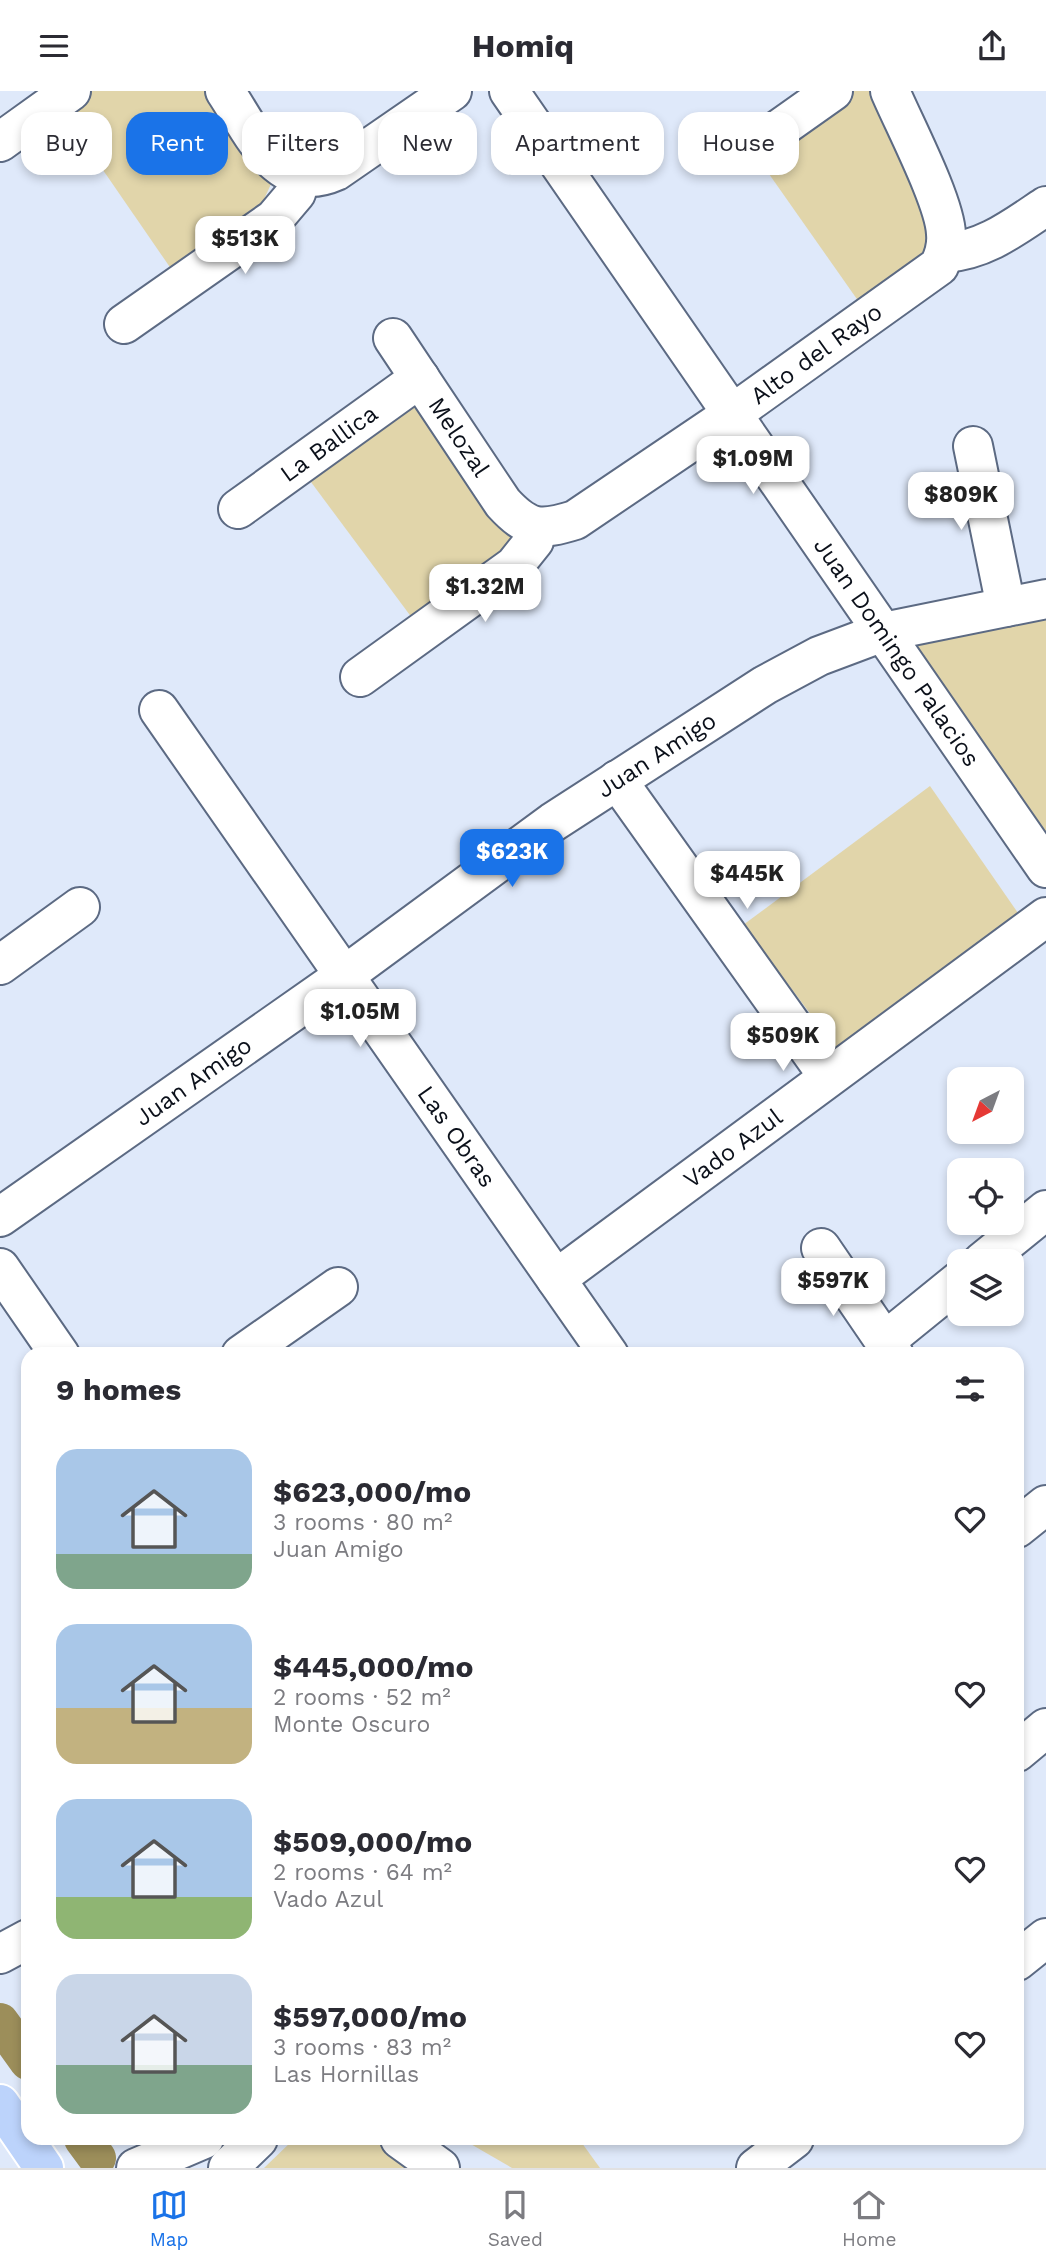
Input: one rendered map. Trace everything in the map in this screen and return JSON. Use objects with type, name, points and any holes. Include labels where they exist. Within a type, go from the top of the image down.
[{"type":"main road","points":[[31,2145],[44,2168]]},
{"type":"street","points":[[0,142],[71,91]]},
{"type":"street","points":[[225,91],[268,155],[285,172],[319,179],[336,171],[452,91]]},
{"type":"street","name":"Juan Domingo Palacios","points":[[509,91],[1046,868]]},
{"type":"street","points":[[799,115],[833,91]]},
{"type":"street","points":[[890,91],[938,203],[946,232],[945,253],[970,251],[992,241],[1046,206]]},
{"type":"street","points":[[124,324],[274,219],[296,193],[301,177]]},
{"type":"street","name":"Alto del Rayo","points":[[534,527],[554,527],[575,520],[732,414],[925,277],[939,266],[945,253]]},
{"type":"street","name":"Melozal","points":[[393,338],[503,503],[518,518],[534,527]]},
{"type":"street","name":"La Ballica","points":[[239,509],[420,379]]},
{"type":"street","points":[[973,446],[1006,607]]},
{"type":"street","points":[[360,677],[514,566],[534,541],[534,527]]},
{"type":"street","name":"Juan Amigo","points":[[0,1217],[345,975],[553,822],[765,685],[819,656],[883,632],[1046,599]]},
{"type":"street","name":"Las Obras","points":[[159,710],[603,1347]]},
{"type":"street","points":[[617,780],[828,1076]]},
{"type":"street","points":[[0,965],[80,907]]},
{"type":"street","name":"Vado Azul","points":[[556,1279],[1046,918]]},
{"type":"street","points":[[998,1249],[1046,1210]]},
{"type":"street","points":[[821,1248],[889,1347]]},
{"type":"street","points":[[0,1268],[54,1347]]},
{"type":"street","points":[[253,1347],[338,1287]]},
{"type":"street","points":[[891,1347],[947,1293]]},
{"type":"street","points":[[1024,1522],[1046,1505]]},
{"type":"street","points":[[1024,1746],[1046,1728]]},
{"type":"street","points":[[1024,1955],[1046,1938]]},
{"type":"street","points":[[0,1954],[21,1943]]},
{"type":"street","points":[[136,2168],[190,2145]]},
{"type":"street","points":[[228,2168],[252,2145]]},
{"type":"street","points":[[408,2145],[440,2168]]},
{"type":"street","points":[[757,2168],[786,2145]]},
{"type":"shaded area","points":[[90,91],[214,91],[227,112],[126,112],[126,175],[228,175],[228,113],[242,135],[242,175],[268,175],[272,182],[252,225],[176,276],[106,175],[112,175],[112,112],[63,112]]},
{"type":"shaded area","points":[[845,91],[883,91],[938,248],[866,312],[770,175],[799,175],[799,123]]},
{"type":"shaded area","points":[[416,400],[512,539],[499,565],[418,626],[305,474]]},
{"type":"shaded area","points":[[1046,612],[1046,852],[898,639]]},
{"type":"shaded area","points":[[930,786],[1020,916],[837,1049],[743,925]]},
{"type":"shaded area","points":[[288,2145],[440,2145],[416,2168],[264,2168]]},
{"type":"shaded area","points":[[472,2145],[583,2145],[600,2168],[512,2168]]},
{"type":"waterway","points":[[0,2022],[21,2051]]},
{"type":"waterway","points":[[87,2145],[97,2158]]}]
